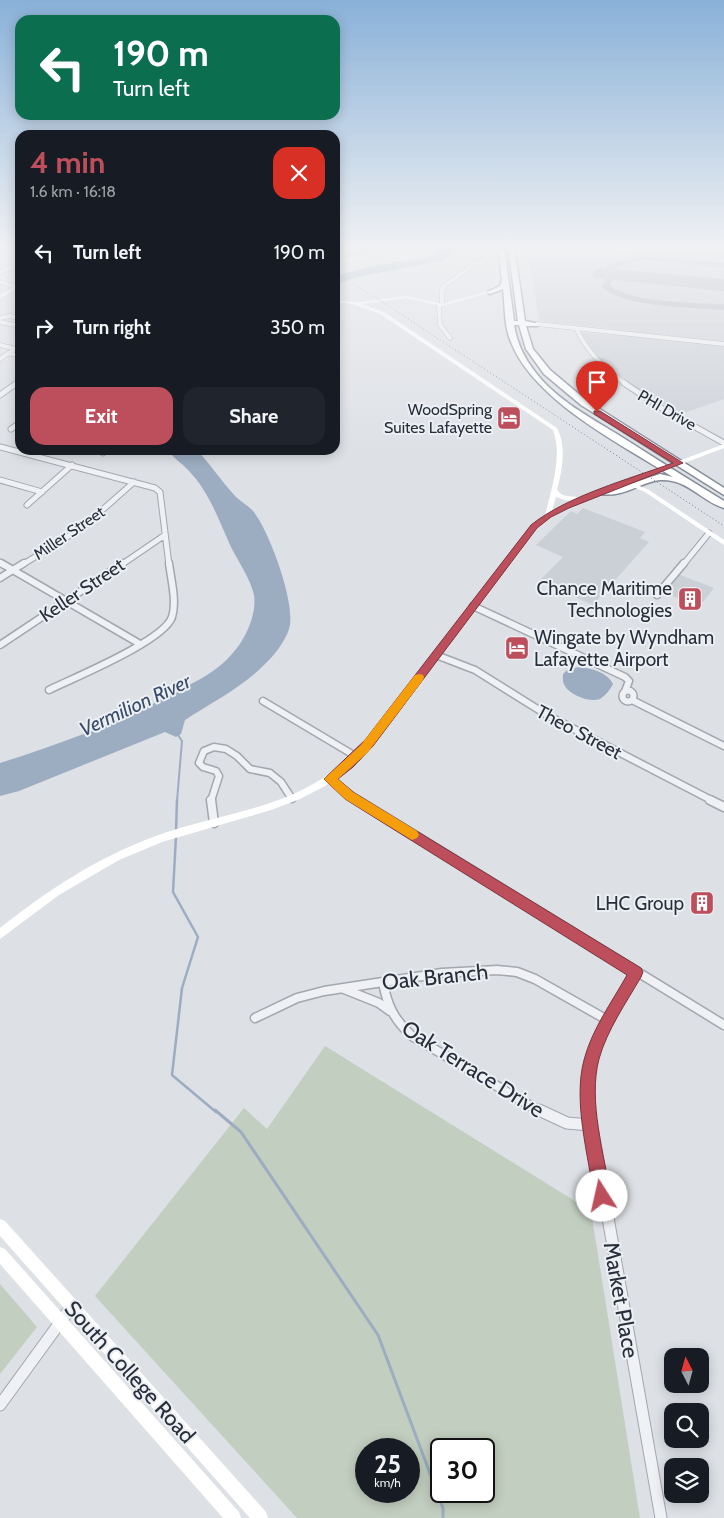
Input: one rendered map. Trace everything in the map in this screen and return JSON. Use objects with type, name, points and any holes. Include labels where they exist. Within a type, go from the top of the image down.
[{"type":"highway","points":[[510,317],[514,322],[522,321],[537,324]]},
{"type":"highway","points":[[510,317],[514,345],[534,376],[566,404],[648,459],[652,465],[652,470],[649,474]]},
{"type":"highway","points":[[521,317],[530,348],[540,364],[565,389],[672,466],[692,485],[724,505]]},
{"type":"highway","points":[[525,317],[527,320],[537,324]]},
{"type":"highway","points":[[625,443],[724,493]]},
{"type":"highway","points":[[604,492],[642,487],[665,477],[692,485]]},
{"type":"main road","points":[[672,466],[724,446]]},
{"type":"street","points":[[388,317],[553,427],[560,441],[555,491],[548,516]]},
{"type":"street","points":[[440,317],[440,324],[450,338]]},
{"type":"street","points":[[0,320],[15,324]]},
{"type":"street","points":[[537,324],[724,344]]},
{"type":"street","name":"PHI Drive","points":[[576,328],[590,352],[621,381],[648,399],[724,442]]},
{"type":"street","points":[[0,345],[15,348]]},
{"type":"street","points":[[0,359],[15,350]]},
{"type":"street","points":[[8,353],[15,355]]},
{"type":"street","points":[[0,395],[15,384]]},
{"type":"street","points":[[11,429],[15,426]]},
{"type":"street","points":[[0,447],[15,451]]},
{"type":"street","points":[[32,455],[155,488],[160,492],[173,598],[172,617],[166,625],[140,644],[49,690]]},
{"type":"street","points":[[27,505],[72,465]]},
{"type":"street","points":[[0,934],[30,910],[67,885],[121,855],[189,829],[260,811],[292,799],[330,779],[357,756],[534,527],[548,516],[586,499],[672,466]]},
{"type":"street","points":[[0,480],[42,492]]},
{"type":"street","name":"Miller Street","points":[[0,578],[90,522],[134,482]]},
{"type":"street","points":[[642,487],[724,543]]},
{"type":"street","points":[[555,491],[558,496],[564,498],[586,499]]},
{"type":"street","points":[[657,596],[709,533]]},
{"type":"street","name":"Keller Street","points":[[0,645],[165,535]]},
{"type":"street","points":[[0,563],[140,644]]},
{"type":"street","points":[[473,606],[625,676],[629,681],[625,691],[634,695],[632,700],[637,704],[724,746]]},
{"type":"street","name":"Theo Street","points":[[436,655],[475,670],[515,697],[547,715],[724,807]]},
{"type":"street","points":[[263,701],[357,756]]},
{"type":"street","points":[[214,823],[211,799],[219,776],[216,771],[202,767],[199,763],[204,751],[209,747],[216,746],[227,749],[242,760],[249,769],[272,775],[292,799]]},
{"type":"street","points":[[330,779],[349,795],[374,811],[724,1025]]},
{"type":"street","name":"Oak Branch","points":[[255,1018],[297,998],[342,989],[442,973],[498,970],[517,972],[535,979],[608,1021]]},
{"type":"street","name":"Market Place","points":[[636,972],[595,1048],[591,1061],[587,1101],[661,1518]]},
{"type":"street","name":"Oak Terrace Drive","points":[[383,982],[390,1011],[401,1026],[412,1036],[550,1117],[567,1123],[590,1125]]},
{"type":"street","points":[[342,989],[371,999],[390,1011]]},
{"type":"street","name":"South College Road","points":[[0,1226],[260,1518]]},
{"type":"street","name":"South College Road","points":[[0,1254],[233,1518]]},
{"type":"street","points":[[0,1404],[61,1324],[72,1306]]},
{"type":"shaded area","points":[[538,317],[724,317],[724,399],[681,414],[637,389],[614,372],[595,354],[581,333],[613,335],[614,329],[539,321]]},
{"type":"shaded area","points":[[583,508],[645,532],[640,538],[649,542],[593,605],[539,581],[563,557],[536,545],[571,511],[577,514]]},
{"type":"shaded area","points":[[678,574],[714,588],[699,607],[670,595],[669,585]]},
{"type":"green space","points":[[325,1046],[591,1211],[640,1518],[297,1518],[95,1296],[244,1108],[267,1129]]},
{"type":"green space","points":[[0,1284],[37,1327],[0,1374]]},
{"type":"water","points":[[201,455],[238,499],[251,509],[259,521],[274,551],[289,604],[289,629],[285,639],[271,658],[254,674],[236,688],[185,720],[181,734],[176,737],[165,732],[19,791],[0,796],[0,763],[90,732],[133,713],[206,676],[220,666],[237,648],[249,627],[254,611],[254,595],[250,583],[203,488],[173,456]]},
{"type":"water","points":[[579,667],[598,671],[607,676],[613,684],[600,699],[591,700],[581,697],[571,692],[565,686],[563,674],[567,670]]},
{"type":"waterway","points":[[177,801],[182,741],[178,735]]},
{"type":"waterway","points":[[176,831],[177,800]]},
{"type":"waterway","points":[[176,836],[173,892],[198,937],[182,988],[172,1075],[216,1112]]},
{"type":"waterway","points":[[215,1110],[241,1132],[378,1335],[443,1508],[443,1518]]},
{"type":"railway","points":[[405,317],[724,526]]},
{"type":"slow traffic","points":[[412,835],[349,795],[330,779],[364,749],[419,677]]},
{"type":"place","name":"WoodSpring Suites Lafayette","points":[[509,418]]},
{"type":"place","name":"Chance Maritime Technologies","points":[[690,599]]},
{"type":"place","name":"Wingate by Wyndham Lafayette Airport","points":[[517,648]]},
{"type":"place","name":"LHC Group","points":[[702,903]]},
{"type":"route","points":[[597,412],[679,463],[566,506],[540,521],[525,538],[369,743],[349,764],[330,779],[349,795],[374,811],[636,972],[600,1036],[591,1061],[587,1101],[602,1196]]},
{"type":"water label","name":"Vermilion River","points":[[135,705]]}]
